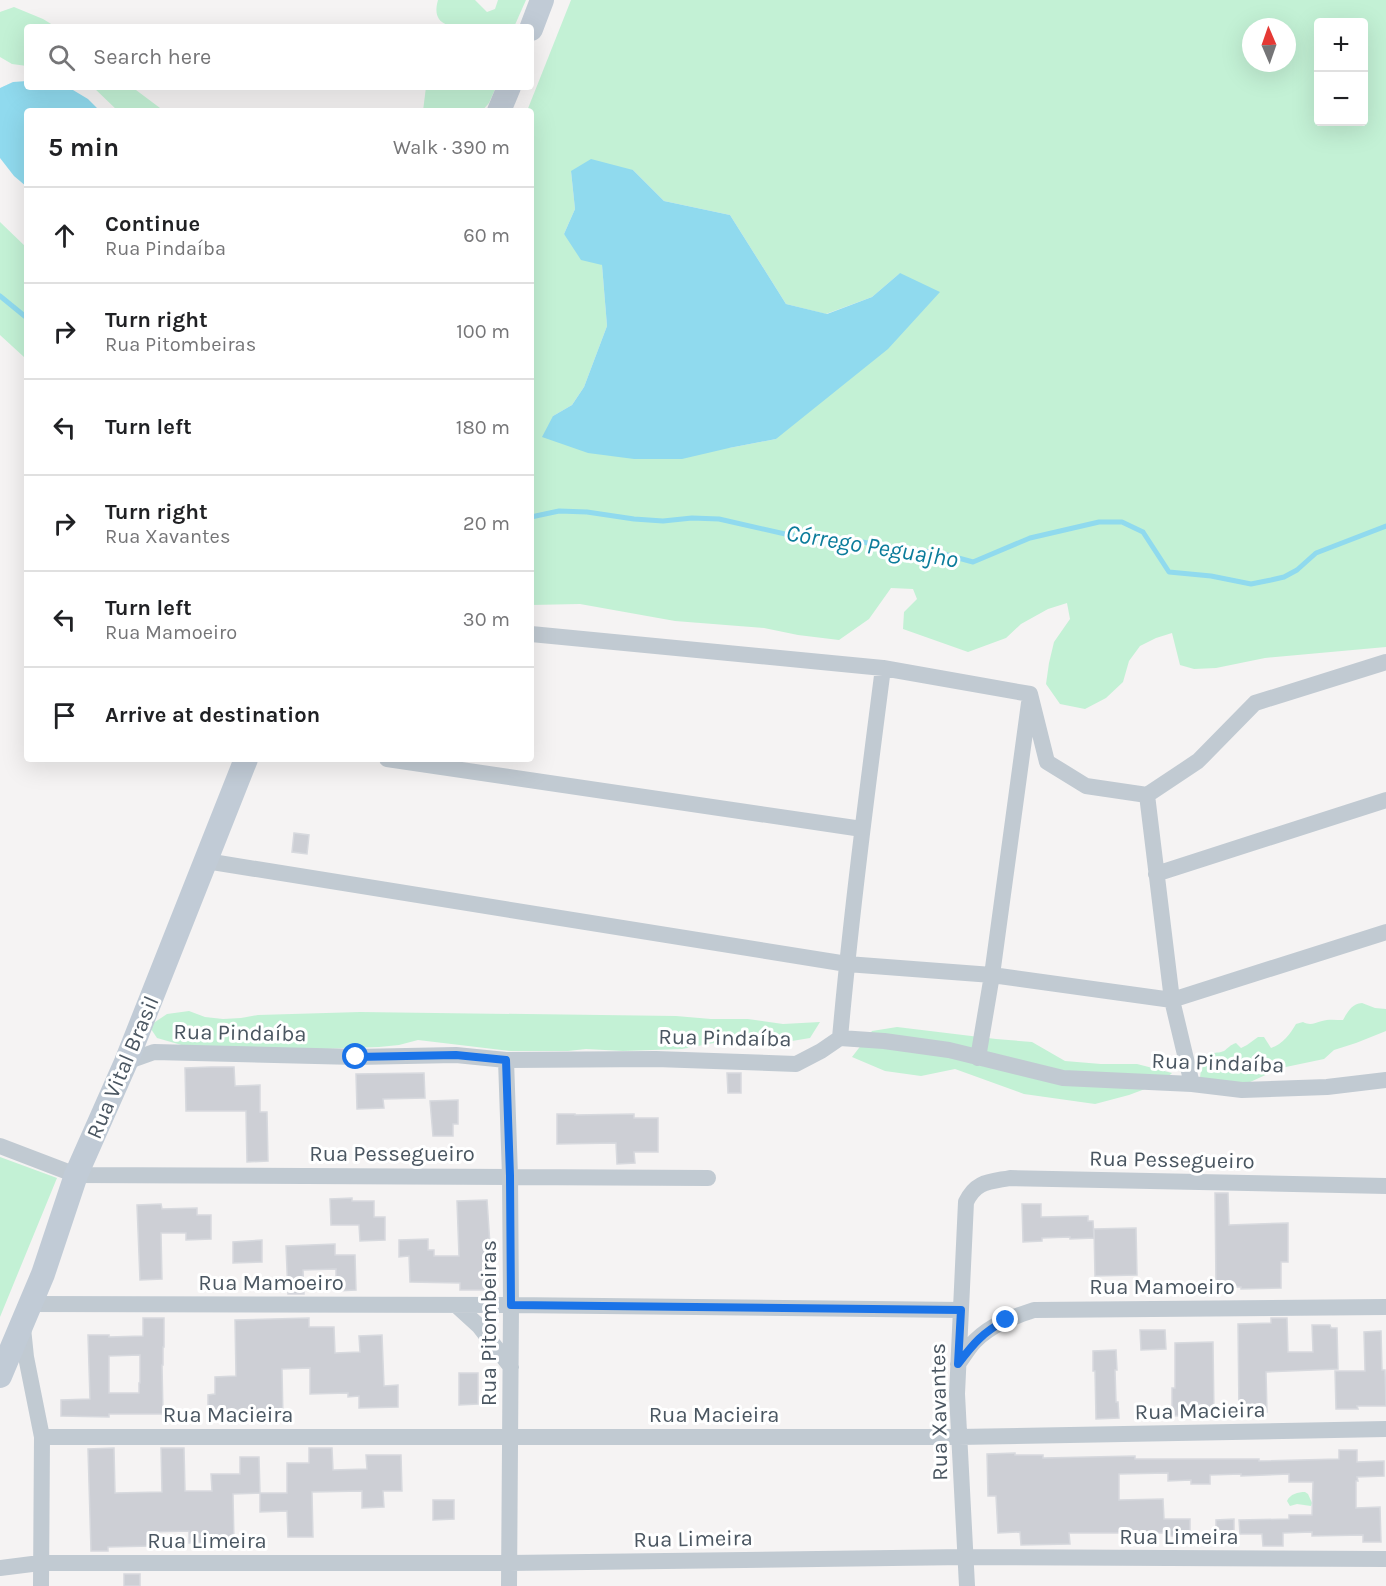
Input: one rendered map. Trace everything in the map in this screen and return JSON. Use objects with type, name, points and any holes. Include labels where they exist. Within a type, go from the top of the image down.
[{"type":"main road","points":[[533,24],[542,0]]},
{"type":"main road","points":[[501,108],[508,90]]},
{"type":"main road","name":"Rua Vital Brasil","points":[[0,1376],[43,1274],[76,1174],[126,1062],[245,762]]},
{"type":"street","points":[[534,634],[883,668],[1030,694]]},
{"type":"street","points":[[1030,694],[1047,762],[1086,786],[1146,795],[1198,761],[1255,703],[1386,662]]},
{"type":"street","points":[[840,1038],[862,829],[883,668]]},
{"type":"street","points":[[978,1059],[992,975],[1030,694]]},
{"type":"street","points":[[407,762],[862,829]]},
{"type":"street","points":[[1146,795],[1173,1000],[1192,1084]]},
{"type":"street","points":[[1156,874],[1386,800]]},
{"type":"street","points":[[206,861],[847,964],[992,975],[1173,1000],[1386,932]]},
{"type":"street","name":"Rua Pindaíba","points":[[126,1062],[154,1052],[356,1057],[456,1055],[506,1060],[656,1059],[796,1064],[840,1038],[884,1041],[949,1050],[978,1059],[1063,1078],[1192,1084],[1242,1090],[1327,1087],[1386,1080]]},
{"type":"street","name":"Rua Pitombeiras","points":[[506,1060],[511,1305],[509,1586]]},
{"type":"street","name":"Rua Pessegueiro","points":[[0,1146],[76,1174],[708,1178]]},
{"type":"street","name":"Rua Pessegueiro","points":[[966,1202],[972,1191],[982,1184],[1010,1178],[1386,1186]]},
{"type":"street","name":"Rua Xavantes","points":[[966,1202],[957,1394],[967,1586]]},
{"type":"street","points":[[456,1305],[479,1326],[511,1367]]},
{"type":"street","name":"Rua Mamoeiro","points":[[26,1313],[456,1305],[961,1310]]},
{"type":"street","name":"Rua Mamoeiro","points":[[958,1364],[975,1341],[991,1328],[1034,1310],[1386,1307]]},
{"type":"street","points":[[26,1313],[25,1349],[42,1437],[41,1586]]},
{"type":"street","name":"Rua Macieira","points":[[42,1437],[958,1437],[1386,1429]]},
{"type":"street","name":"Rua Limeira","points":[[0,1568],[40,1563],[509,1563],[966,1557],[1386,1559]]},
{"type":"green space","points":[[438,0],[475,0],[487,12],[495,9],[498,0],[526,0],[515,24],[446,24],[438,17],[436,10]]},
{"type":"green space","points":[[571,0],[1386,0],[1386,647],[1265,658],[1216,668],[1194,669],[1180,665],[1172,633],[1140,646],[1129,661],[1123,682],[1106,698],[1085,709],[1060,704],[1046,684],[1054,642],[1070,619],[1067,603],[1048,609],[1021,624],[1006,638],[968,652],[903,629],[904,612],[917,599],[913,589],[891,588],[869,619],[839,640],[764,628],[675,621],[580,604],[534,605],[534,108],[528,108]],"holes":[[[633,170],[664,201],[730,215],[786,304],[826,314],[872,297],[900,273],[776,439],[729,448],[553,416],[572,405],[584,387],[607,326],[602,265],[564,234],[575,209],[571,171]]]},
{"type":"green space","points":[[14,7],[51,24],[24,24],[24,66],[12,64],[0,57],[0,12]]},
{"type":"green space","points":[[96,90],[136,90],[160,108],[115,108]]},
{"type":"green space","points":[[426,90],[495,90],[485,108],[423,108]]},
{"type":"green space","points":[[0,222],[24,245],[24,357],[0,335]]},
{"type":"green space","points":[[1362,1003],[1386,1009],[1386,1031],[1334,1050],[1324,1059],[1281,1068],[1248,1083],[1200,1082],[1203,1064],[1207,1057],[1214,1053],[1224,1051],[1236,1043],[1241,1048],[1258,1037],[1264,1037],[1271,1048],[1283,1041],[1296,1024],[1343,1020],[1353,1006]]},
{"type":"green space","points":[[189,1011],[205,1017],[223,1019],[258,1015],[360,1012],[676,1016],[748,1019],[783,1024],[820,1022],[810,1038],[792,1041],[775,1048],[738,1041],[682,1049],[623,1051],[586,1049],[511,1051],[418,1040],[379,1047],[266,1051],[192,1048],[157,1038],[149,1026],[167,1014]]},
{"type":"green space","points":[[897,1027],[1032,1042],[1065,1061],[1137,1064],[1172,1073],[1161,1083],[1095,1104],[1024,1094],[955,1069],[921,1076],[885,1071],[852,1057],[872,1031]]},
{"type":"green space","points":[[0,1157],[57,1178],[0,1317]]},
{"type":"green space","points":[[1305,1492],[1312,1503],[1311,1506],[1297,1504],[1290,1506],[1287,1501],[1290,1497]]},
{"type":"water","points":[[24,81],[24,90],[73,90],[97,108],[24,108],[24,184],[0,158],[0,88],[13,82]]},
{"type":"water","points":[[591,159],[633,170],[664,201],[730,215],[786,304],[827,314],[872,297],[900,273],[940,292],[888,349],[776,439],[682,459],[634,459],[588,453],[542,437],[553,416],[572,405],[584,387],[607,326],[602,265],[581,260],[564,234],[575,209],[571,171]]},
{"type":"building","points":[[294,833],[309,835],[307,854],[292,852]]},
{"type":"building","points":[[234,1067],[235,1086],[260,1085],[260,1112],[267,1112],[268,1161],[247,1162],[246,1111],[186,1111],[185,1068]]},
{"type":"building","points":[[424,1073],[425,1098],[383,1099],[384,1108],[357,1109],[356,1074]]},
{"type":"building","points":[[727,1073],[741,1073],[741,1093],[728,1093]]},
{"type":"building","points":[[458,1100],[458,1124],[453,1124],[453,1136],[433,1136],[430,1101]]},
{"type":"building","points":[[557,1114],[634,1114],[634,1118],[658,1118],[658,1152],[634,1152],[635,1163],[617,1164],[616,1143],[557,1144]]},
{"type":"building","points":[[1215,1193],[1228,1193],[1229,1225],[1288,1223],[1288,1262],[1281,1262],[1281,1288],[1216,1287]]},
{"type":"building","points":[[352,1198],[352,1201],[374,1201],[374,1217],[385,1217],[385,1240],[360,1241],[359,1225],[331,1225],[330,1199]]},
{"type":"building","points":[[487,1200],[490,1245],[488,1245],[489,1290],[460,1290],[460,1283],[410,1282],[409,1256],[399,1257],[399,1240],[428,1239],[428,1250],[434,1250],[434,1256],[459,1256],[457,1201]]},
{"type":"building","points":[[161,1204],[162,1209],[197,1208],[197,1215],[211,1215],[211,1239],[186,1240],[186,1233],[161,1233],[162,1279],[140,1280],[137,1205]]},
{"type":"building","points":[[1022,1204],[1041,1204],[1041,1217],[1088,1216],[1088,1221],[1093,1221],[1094,1238],[1042,1238],[1042,1241],[1023,1242]]},
{"type":"building","points":[[1136,1228],[1137,1275],[1095,1276],[1094,1229]]},
{"type":"building","points":[[262,1240],[262,1262],[233,1263],[233,1242]]},
{"type":"building","points":[[335,1244],[335,1255],[355,1255],[356,1290],[336,1291],[336,1269],[303,1270],[304,1294],[288,1294],[286,1246]]},
{"type":"building","points":[[143,1318],[164,1318],[163,1414],[109,1414],[109,1417],[61,1416],[61,1400],[90,1399],[88,1335],[143,1336]],"holes":[[[140,1355],[139,1393],[109,1393],[109,1356]]]},
{"type":"building","points":[[309,1318],[309,1327],[334,1327],[335,1353],[360,1352],[359,1336],[382,1335],[384,1386],[398,1385],[398,1407],[359,1408],[359,1396],[348,1397],[348,1393],[310,1394],[310,1368],[282,1369],[283,1420],[262,1420],[262,1416],[237,1416],[237,1410],[208,1411],[208,1395],[215,1394],[215,1377],[236,1376],[235,1320]]},
{"type":"building","points":[[1271,1318],[1287,1318],[1288,1352],[1313,1352],[1312,1325],[1330,1325],[1331,1328],[1337,1328],[1338,1369],[1266,1372],[1267,1412],[1239,1413],[1238,1324],[1271,1323]]},
{"type":"building","points":[[1140,1330],[1165,1330],[1166,1349],[1141,1350]]},
{"type":"building","points":[[1381,1331],[1386,1406],[1336,1409],[1335,1371],[1365,1371],[1364,1332]]},
{"type":"building","points":[[1213,1342],[1214,1415],[1172,1416],[1172,1388],[1175,1388],[1175,1343]]},
{"type":"building","points":[[1116,1350],[1116,1402],[1118,1402],[1119,1418],[1096,1419],[1093,1351]]},
{"type":"building","points":[[459,1373],[478,1373],[478,1404],[459,1405]]},
{"type":"building","points":[[114,1448],[115,1493],[162,1492],[161,1448],[184,1448],[185,1491],[212,1491],[211,1474],[240,1474],[240,1457],[259,1457],[260,1493],[233,1494],[234,1542],[189,1543],[189,1531],[150,1532],[151,1546],[108,1547],[108,1551],[91,1551],[88,1449]]},
{"type":"building","points":[[309,1448],[332,1448],[333,1470],[367,1469],[366,1455],[401,1455],[402,1491],[383,1491],[384,1507],[362,1508],[362,1491],[312,1492],[313,1537],[288,1537],[287,1511],[260,1512],[260,1493],[287,1493],[287,1463],[309,1463]]},
{"type":"building","points":[[1339,1450],[1357,1450],[1357,1462],[1384,1461],[1384,1476],[1357,1477],[1358,1481],[1356,1481],[1356,1508],[1380,1507],[1381,1542],[1363,1542],[1363,1535],[1312,1536],[1312,1532],[1283,1533],[1283,1546],[1263,1546],[1262,1534],[1240,1534],[1239,1520],[1289,1519],[1289,1515],[1312,1515],[1313,1482],[1289,1482],[1289,1474],[1210,1475],[1210,1484],[1191,1484],[1191,1480],[1168,1481],[1168,1473],[1119,1474],[1119,1500],[1163,1499],[1164,1519],[1190,1519],[1190,1536],[1166,1536],[1166,1533],[1069,1533],[1070,1544],[1021,1545],[1020,1532],[998,1533],[996,1496],[988,1496],[987,1454],[1043,1455],[1043,1458],[1135,1456],[1135,1459],[1259,1459],[1259,1461],[1339,1459]]},
{"type":"building","points":[[433,1500],[454,1500],[454,1519],[433,1520]]},
{"type":"building","points":[[1234,1519],[1234,1532],[1216,1532],[1216,1520]]},
{"type":"building","points":[[124,1574],[140,1574],[140,1586],[124,1586]]},
{"type":"waterway","name":"Córrego Peguajho","points":[[0,296],[24,316]]},
{"type":"waterway","name":"Córrego Peguajho","points":[[534,516],[559,511],[663,521],[692,518],[719,519],[794,536],[846,539],[940,553],[973,562],[1030,538],[1099,522],[1122,522],[1143,532],[1169,572],[1211,576],[1251,584],[1284,577],[1297,570],[1316,553],[1386,526]]},
{"type":"route","points":[[356,1057],[456,1055],[506,1060],[511,1305],[961,1310],[958,1364],[975,1341],[1006,1320]]}]
